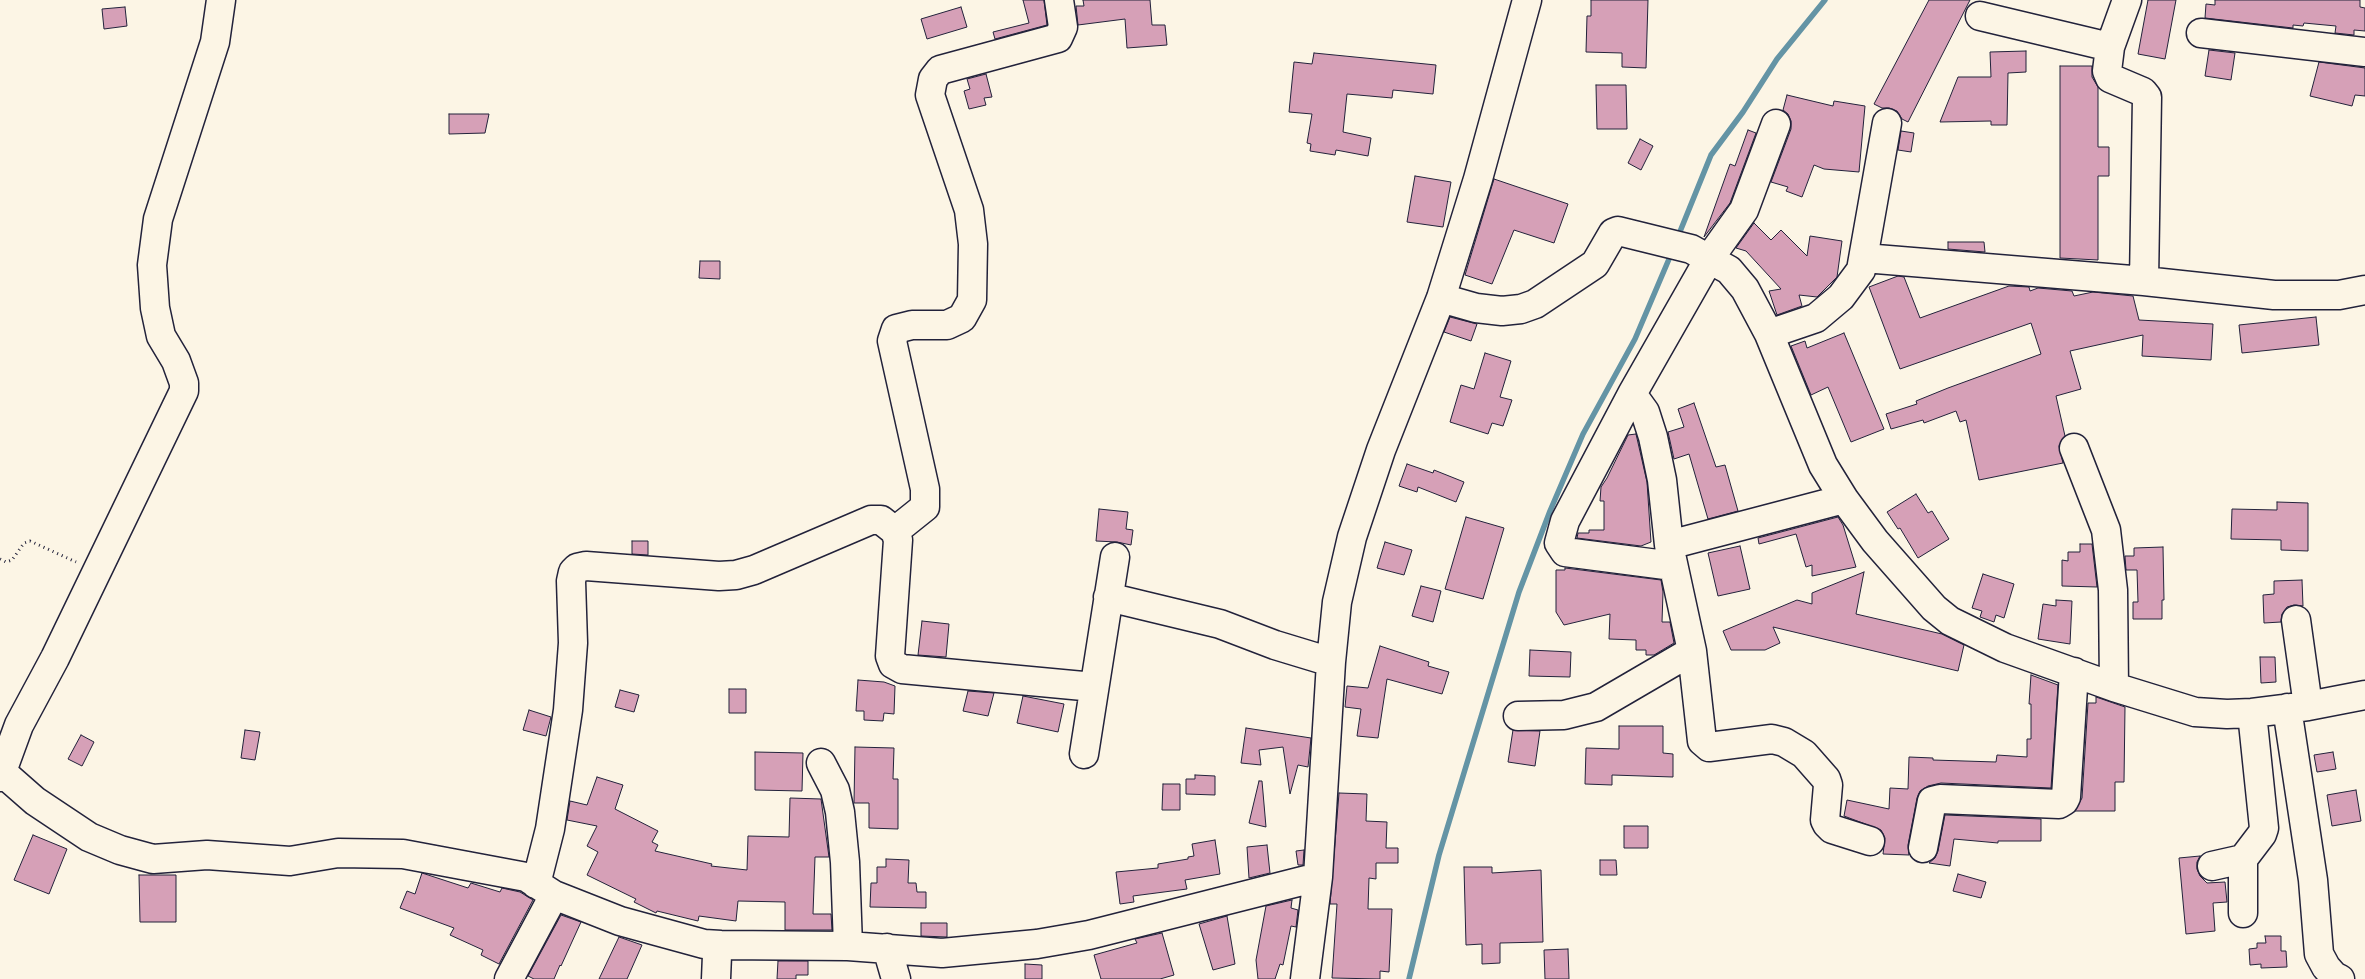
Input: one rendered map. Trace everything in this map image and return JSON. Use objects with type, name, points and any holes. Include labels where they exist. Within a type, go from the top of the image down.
[{"type":"street","points":[[221,0],[215,42],[158,219],[152,265],[155,308],[161,336],[176,361],[184,383],[184,391],[19,725],[1,774],[35,801],[89,837],[120,850],[153,859],[207,855],[290,862],[338,853],[403,854],[520,876],[545,890],[620,922],[704,944],[848,946],[942,954],[1037,944],[1089,935],[1318,877]]},
{"type":"street","points":[[895,531],[925,507],[925,489],[892,341],[896,329],[912,325],[947,325],[962,318],[972,300],[974,244],[969,210],[930,95],[933,79],[940,70],[1058,38],[1063,27],[1059,0]]},
{"type":"street","points":[[1305,979],[1318,877],[1331,662],[1337,602],[1352,537],[1381,450],[1441,298],[1478,179],[1527,0]]},
{"type":"street","points":[[2127,0],[2110,47],[2106,66],[2110,78],[2143,92],[2147,97],[2144,281]]},
{"type":"street","points":[[1980,16],[2110,47]]},
{"type":"street","points":[[2201,33],[2365,52]]},
{"type":"street","points":[[1770,334],[1816,318],[1841,297],[1856,278],[1864,258],[1888,123]]},
{"type":"street","points":[[1776,124],[1744,210],[1700,254],[1637,387],[1565,521],[1559,543],[1565,552],[1675,549],[1844,499]]},
{"type":"street","points":[[1441,298],[1476,308],[1502,311],[1521,309],[1535,304],[1595,264],[1613,233],[1621,232],[1700,254],[1729,270],[1745,289],[1770,334],[1823,465],[1844,499],[1875,541],[1942,615],[2005,648],[2114,687],[2195,712],[2252,713],[2365,695]]},
{"type":"street","points":[[1864,258],[2144,281],[2274,295],[2339,295],[2365,290]]},
{"type":"street","points":[[1637,387],[1653,437],[1675,549],[1692,651],[1702,741],[1709,747],[1772,739],[1784,742],[1804,754],[1826,779],[1828,785],[1825,820],[1827,824],[1832,829],[1870,841]]},
{"type":"street","points":[[2074,448],[2106,530],[2113,590],[2114,687]]},
{"type":"street","points":[[509,979],[545,890],[550,829],[568,710],[573,643],[573,572],[577,568],[586,566],[719,576],[736,575],[754,570],[871,520],[881,520],[895,531],[898,540],[890,656],[893,664],[902,669],[1094,687]]},
{"type":"street","points":[[1084,754],[1116,557]]},
{"type":"street","points":[[1108,597],[1220,624],[1275,645],[1331,662]]},
{"type":"street","points":[[2296,620],[2298,707],[2319,954],[2326,968],[2340,979]]},
{"type":"street","points":[[1518,716],[1564,715],[1596,707],[1692,651]]},
{"type":"street","points":[[1923,848],[1932,801],[1940,799],[2059,804],[2064,802],[2066,796],[2074,672]]},
{"type":"street","points":[[2243,913],[2243,859],[2262,834],[2265,821],[2252,713]]},
{"type":"street","points":[[821,763],[836,790],[840,812],[845,862],[848,946]]},
{"type":"street","points":[[2212,866],[2243,859]]},
{"type":"street","points":[[716,979],[716,955],[721,945]]},
{"type":"street","points":[[887,948],[896,979]]},
{"type":"path","points":[[0,559],[6,562],[12,560],[24,543],[30,541],[96,572]]},
{"type":"building","points":[[1023,0],[1044,0],[1047,25],[995,39],[993,32],[1029,23]]},
{"type":"building","points":[[1083,0],[1150,0],[1152,25],[1165,25],[1167,45],[1127,48],[1125,19],[1078,25],[1076,6],[1084,6]]},
{"type":"building","points":[[1591,0],[1648,0],[1646,68],[1622,67],[1622,53],[1586,52],[1587,16],[1591,16]]},
{"type":"building","points":[[1929,0],[1970,0],[1908,122],[1902,119],[1897,111],[1874,104]]},
{"type":"building","points":[[2148,0],[2176,0],[2165,59],[2138,54]]},
{"type":"building","points":[[2215,0],[2360,0],[2360,7],[2365,8],[2365,31],[2354,30],[2354,35],[2335,33],[2336,26],[2304,23],[2303,26],[2293,25],[2293,28],[2205,18],[2206,4],[2215,5]]},
{"type":"building","points":[[125,7],[127,26],[104,29],[102,9]]},
{"type":"building","points":[[961,7],[967,27],[927,39],[921,19]]},
{"type":"building","points":[[2209,50],[2235,53],[2231,80],[2205,76]]},
{"type":"building","points":[[2026,51],[2026,72],[2008,73],[2007,125],[1991,125],[1991,121],[1940,122],[1958,77],[1991,77],[1990,52]]},
{"type":"building","points":[[1314,53],[1436,65],[1433,94],[1393,90],[1392,98],[1347,94],[1343,132],[1371,138],[1368,156],[1336,150],[1335,155],[1310,151],[1311,144],[1307,143],[1312,114],[1289,112],[1294,62],[1312,64]]},
{"type":"building","points":[[2319,62],[2365,68],[2365,96],[2355,95],[2352,106],[2310,96]]},
{"type":"building","points":[[2060,66],[2092,66],[2092,77],[2098,87],[2098,147],[2109,147],[2109,176],[2098,176],[2098,260],[2060,258]]},
{"type":"building","points":[[986,74],[992,97],[984,98],[986,105],[969,109],[964,91],[970,89],[967,79]]},
{"type":"building","points":[[1596,85],[1626,85],[1627,129],[1597,129]]},
{"type":"building","points":[[1787,95],[1833,106],[1834,101],[1865,106],[1859,172],[1824,169],[1814,165],[1802,197],[1786,191],[1788,187],[1771,182],[1791,129],[1791,121],[1788,114],[1783,110]]},
{"type":"building","points":[[449,114],[489,114],[485,133],[449,134]]},
{"type":"building","points":[[1748,130],[1756,133],[1730,203],[1704,237],[1730,164],[1735,166]]},
{"type":"building","points":[[1901,131],[1914,133],[1911,152],[1898,150]]},
{"type":"building","points":[[1640,139],[1653,146],[1641,170],[1628,163]]},
{"type":"building","points":[[1415,176],[1451,182],[1443,227],[1407,222]]},
{"type":"building","points":[[1494,179],[1568,204],[1554,243],[1514,230],[1492,284],[1465,275]]},
{"type":"building","points":[[1754,223],[1771,240],[1781,230],[1807,256],[1810,236],[1842,241],[1837,277],[1817,297],[1799,295],[1802,306],[1777,315],[1769,291],[1781,289],[1746,251],[1736,248]]},
{"type":"building","points":[[1948,242],[1984,242],[1985,252],[1948,249]]},
{"type":"building","points":[[700,261],[720,261],[720,279],[699,278]]},
{"type":"building","points":[[1898,276],[1904,277],[1920,318],[2009,286],[2029,287],[2030,291],[2038,288],[2072,291],[2074,296],[2093,292],[2133,296],[2139,320],[2213,324],[2211,360],[2142,356],[2143,335],[2070,351],[2081,389],[2056,396],[2065,436],[2059,446],[2063,463],[1979,480],[1966,420],[1960,422],[1956,411],[1924,423],[1923,420],[1891,429],[1886,414],[1917,404],[1916,401],[1948,388],[2041,354],[2031,323],[1900,369],[1869,287]]},
{"type":"building","points":[[1450,317],[1477,324],[1471,341],[1444,332]]},
{"type":"building","points":[[2316,317],[2319,345],[2242,353],[2239,325]]},
{"type":"building","points":[[1844,333],[1884,429],[1851,442],[1828,387],[1811,395],[1791,346],[1805,341],[1807,348]]},
{"type":"building","points":[[1485,353],[1511,361],[1500,397],[1512,400],[1503,426],[1492,423],[1488,434],[1450,422],[1461,385],[1474,389]]},
{"type":"building","points":[[1694,403],[1716,467],[1725,465],[1738,511],[1708,519],[1689,454],[1674,459],[1668,432],[1684,427],[1678,409]]},
{"type":"building","points":[[1636,434],[1647,482],[1651,542],[1641,546],[1577,538],[1578,533],[1589,533],[1589,530],[1604,530],[1604,501],[1600,501],[1601,487],[1628,435]]},
{"type":"building","points":[[1407,464],[1433,473],[1434,470],[1464,482],[1456,502],[1418,487],[1417,492],[1399,486]]},
{"type":"building","points":[[1916,494],[1928,513],[1932,511],[1949,539],[1918,558],[1900,528],[1898,529],[1887,512]]},
{"type":"building","points":[[2277,502],[2308,503],[2308,551],[2281,550],[2281,540],[2231,539],[2232,509],[2277,510]]},
{"type":"building","points":[[1099,509],[1128,512],[1126,529],[1133,530],[1131,545],[1096,541]]},
{"type":"building","points":[[1466,517],[1504,528],[1483,599],[1445,589]]},
{"type":"building","points":[[1838,517],[1843,525],[1856,567],[1812,576],[1812,565],[1806,567],[1796,534],[1759,544],[1758,538]]},
{"type":"building","points":[[632,541],[648,541],[648,555],[632,554]]},
{"type":"building","points":[[1385,542],[1412,550],[1404,575],[1377,568]]},
{"type":"building","points":[[2080,544],[2092,544],[2097,587],[2062,586],[2062,560],[2068,561],[2068,552],[2080,552]]},
{"type":"building","points":[[1740,546],[1750,589],[1718,596],[1708,553]]},
{"type":"building","points":[[2163,547],[2164,600],[2162,600],[2162,619],[2133,619],[2133,602],[2138,602],[2137,570],[2126,570],[2125,556],[2134,556],[2134,548]]},
{"type":"building","points":[[1565,568],[1661,580],[1663,592],[1662,622],[1670,622],[1674,643],[1654,655],[1646,655],[1646,650],[1636,650],[1636,640],[1609,639],[1610,614],[1564,625],[1556,612],[1556,570],[1565,570]]},
{"type":"building","points":[[1864,572],[1856,614],[1942,634],[1964,645],[1958,671],[1773,627],[1780,643],[1765,650],[1731,650],[1723,631],[1797,600],[1812,604],[1812,593]]},
{"type":"building","points":[[1983,574],[2014,584],[2004,618],[1996,615],[1994,622],[1980,617],[1982,611],[1972,608]]},
{"type":"building","points":[[2302,580],[2303,606],[2294,605],[2287,607],[2282,614],[2281,622],[2264,623],[2263,595],[2274,594],[2274,581]]},
{"type":"building","points":[[1421,586],[1441,591],[1433,622],[1412,616]]},
{"type":"building","points":[[2056,600],[2072,601],[2070,644],[2038,639],[2043,604],[2056,606]]},
{"type":"building","points":[[922,621],[949,624],[946,657],[918,655]]},
{"type":"building","points":[[1380,646],[1429,662],[1428,666],[1449,672],[1442,694],[1387,679],[1378,738],[1357,736],[1361,709],[1345,707],[1347,686],[1368,688]]},
{"type":"building","points":[[1530,650],[1571,652],[1570,677],[1529,676]]},
{"type":"building","points":[[2260,657],[2275,657],[2276,682],[2261,683]]},
{"type":"building","points":[[2031,675],[2058,685],[2051,788],[1941,783],[1928,786],[1920,791],[1917,798],[1908,845],[1909,855],[1883,854],[1885,838],[1881,830],[1844,816],[1847,800],[1889,809],[1890,788],[1908,789],[1909,757],[1933,758],[1933,760],[1996,762],[1997,755],[2027,757],[2027,739],[2031,739],[2031,704],[2029,704]]},
{"type":"building","points":[[858,680],[884,682],[895,686],[894,714],[884,713],[883,721],[864,720],[864,711],[856,711]]},
{"type":"building","points":[[729,689],[746,689],[746,713],[729,713]]},
{"type":"building","points":[[620,690],[639,695],[634,712],[615,707]]},
{"type":"building","points":[[968,691],[994,693],[988,716],[963,711]]},
{"type":"building","points":[[1023,696],[1064,704],[1058,732],[1017,723]]},
{"type":"building","points":[[2096,697],[2125,707],[2124,782],[2115,782],[2115,811],[2075,811],[2082,798],[2088,703],[2096,703]]},
{"type":"building","points":[[529,710],[551,717],[546,736],[523,730]]},
{"type":"building","points":[[1619,726],[1663,726],[1663,753],[1673,754],[1673,777],[1612,775],[1612,785],[1585,784],[1586,748],[1619,749]]},
{"type":"building","points":[[1246,728],[1311,738],[1308,767],[1298,765],[1290,794],[1283,747],[1259,750],[1261,765],[1241,763]]},
{"type":"building","points":[[245,730],[260,732],[255,760],[241,758]]},
{"type":"building","points":[[1513,730],[1540,731],[1535,766],[1508,762]]},
{"type":"building","points":[[81,735],[94,742],[82,766],[68,759]]},
{"type":"building","points":[[855,747],[894,748],[893,779],[898,779],[898,829],[869,828],[869,803],[854,803]]},
{"type":"building","points":[[755,752],[803,753],[802,791],[755,790]]},
{"type":"building","points":[[2333,752],[2336,769],[2317,772],[2314,755]]},
{"type":"building","points":[[1195,775],[1215,776],[1215,795],[1186,794],[1186,779],[1195,779]]},
{"type":"building","points":[[597,777],[623,785],[615,809],[658,831],[652,842],[658,845],[655,851],[712,864],[711,866],[747,870],[748,836],[789,837],[790,798],[821,799],[829,857],[815,857],[813,914],[831,914],[832,930],[785,930],[785,902],[738,901],[736,921],[699,916],[698,921],[657,911],[656,913],[634,902],[636,899],[587,875],[598,852],[587,846],[597,826],[567,820],[570,801],[587,805]]},
{"type":"building","points":[[1259,781],[1262,781],[1266,827],[1249,823]]},
{"type":"building","points":[[1163,784],[1180,784],[1180,810],[1162,810]]},
{"type":"building","points":[[2356,790],[2361,821],[2332,826],[2327,795]]},
{"type":"building","points":[[1339,793],[1367,794],[1366,821],[1387,822],[1386,848],[1398,848],[1398,863],[1376,863],[1376,879],[1369,878],[1368,909],[1392,909],[1389,972],[1380,971],[1380,979],[1332,978],[1337,904],[1330,904]]},
{"type":"building","points":[[1945,815],[2041,819],[2041,841],[1998,841],[1998,843],[1954,839],[1950,866],[1929,863],[1935,858],[1938,851]]},
{"type":"building","points":[[1624,826],[1648,826],[1648,848],[1624,848]]},
{"type":"building","points":[[33,835],[67,849],[49,894],[14,880]]},
{"type":"building","points":[[1215,840],[1220,874],[1185,880],[1187,889],[1133,896],[1134,902],[1120,904],[1116,872],[1158,868],[1158,864],[1188,859],[1188,857],[1194,856],[1192,844]]},
{"type":"building","points":[[1267,845],[1270,873],[1249,878],[1247,847]]},
{"type":"building","points":[[1304,850],[1303,865],[1298,865],[1296,851]]},
{"type":"building","points":[[2200,856],[2197,862],[2197,869],[2200,876],[2207,883],[2225,882],[2227,902],[2213,903],[2215,931],[2186,934],[2179,858]]},
{"type":"building","points":[[886,859],[909,860],[908,883],[916,883],[917,892],[926,892],[926,908],[870,907],[871,883],[877,883],[877,867],[886,867]]},
{"type":"building","points":[[1600,860],[1616,860],[1617,875],[1600,875]]},
{"type":"building","points":[[1464,867],[1492,867],[1492,873],[1541,870],[1543,942],[1500,943],[1500,963],[1482,964],[1482,944],[1466,945]]},
{"type":"building","points":[[422,873],[468,888],[471,883],[500,892],[502,888],[520,892],[533,900],[499,964],[481,955],[483,950],[450,935],[454,928],[400,908],[407,891],[415,894]]},
{"type":"building","points":[[1958,874],[1986,882],[1981,898],[1953,891]]},
{"type":"building","points":[[139,875],[176,875],[176,922],[140,922]]},
{"type":"building","points":[[1292,900],[1291,908],[1298,910],[1296,927],[1291,926],[1283,965],[1280,964],[1275,979],[1258,979],[1256,960],[1266,906]]},
{"type":"building","points":[[561,915],[581,922],[554,979],[534,979],[528,976]]},
{"type":"building","points":[[1227,916],[1235,964],[1213,970],[1199,924]]},
{"type":"building","points":[[921,923],[947,923],[947,937],[921,936]]},
{"type":"building","points":[[1162,933],[1174,975],[1160,979],[1101,979],[1094,955],[1137,943],[1135,939]]},
{"type":"building","points":[[2265,936],[2281,936],[2281,951],[2286,951],[2287,967],[2261,968],[2261,964],[2250,965],[2249,949],[2257,948],[2257,943],[2266,943]]},
{"type":"building","points":[[619,937],[642,945],[627,979],[599,979]]},
{"type":"building","points":[[1568,949],[1569,979],[1545,979],[1544,950]]},
{"type":"building","points":[[778,961],[808,961],[808,975],[796,975],[796,979],[777,979]]},
{"type":"building","points":[[1025,964],[1042,965],[1042,979],[1025,979]]},
{"type":"waterway","points":[[1677,239],[1711,155],[1743,112],[1777,59],[1825,0]]},
{"type":"waterway","points":[[1409,979],[1439,855],[1519,592],[1550,511],[1583,434],[1635,339],[1672,252]]}]
